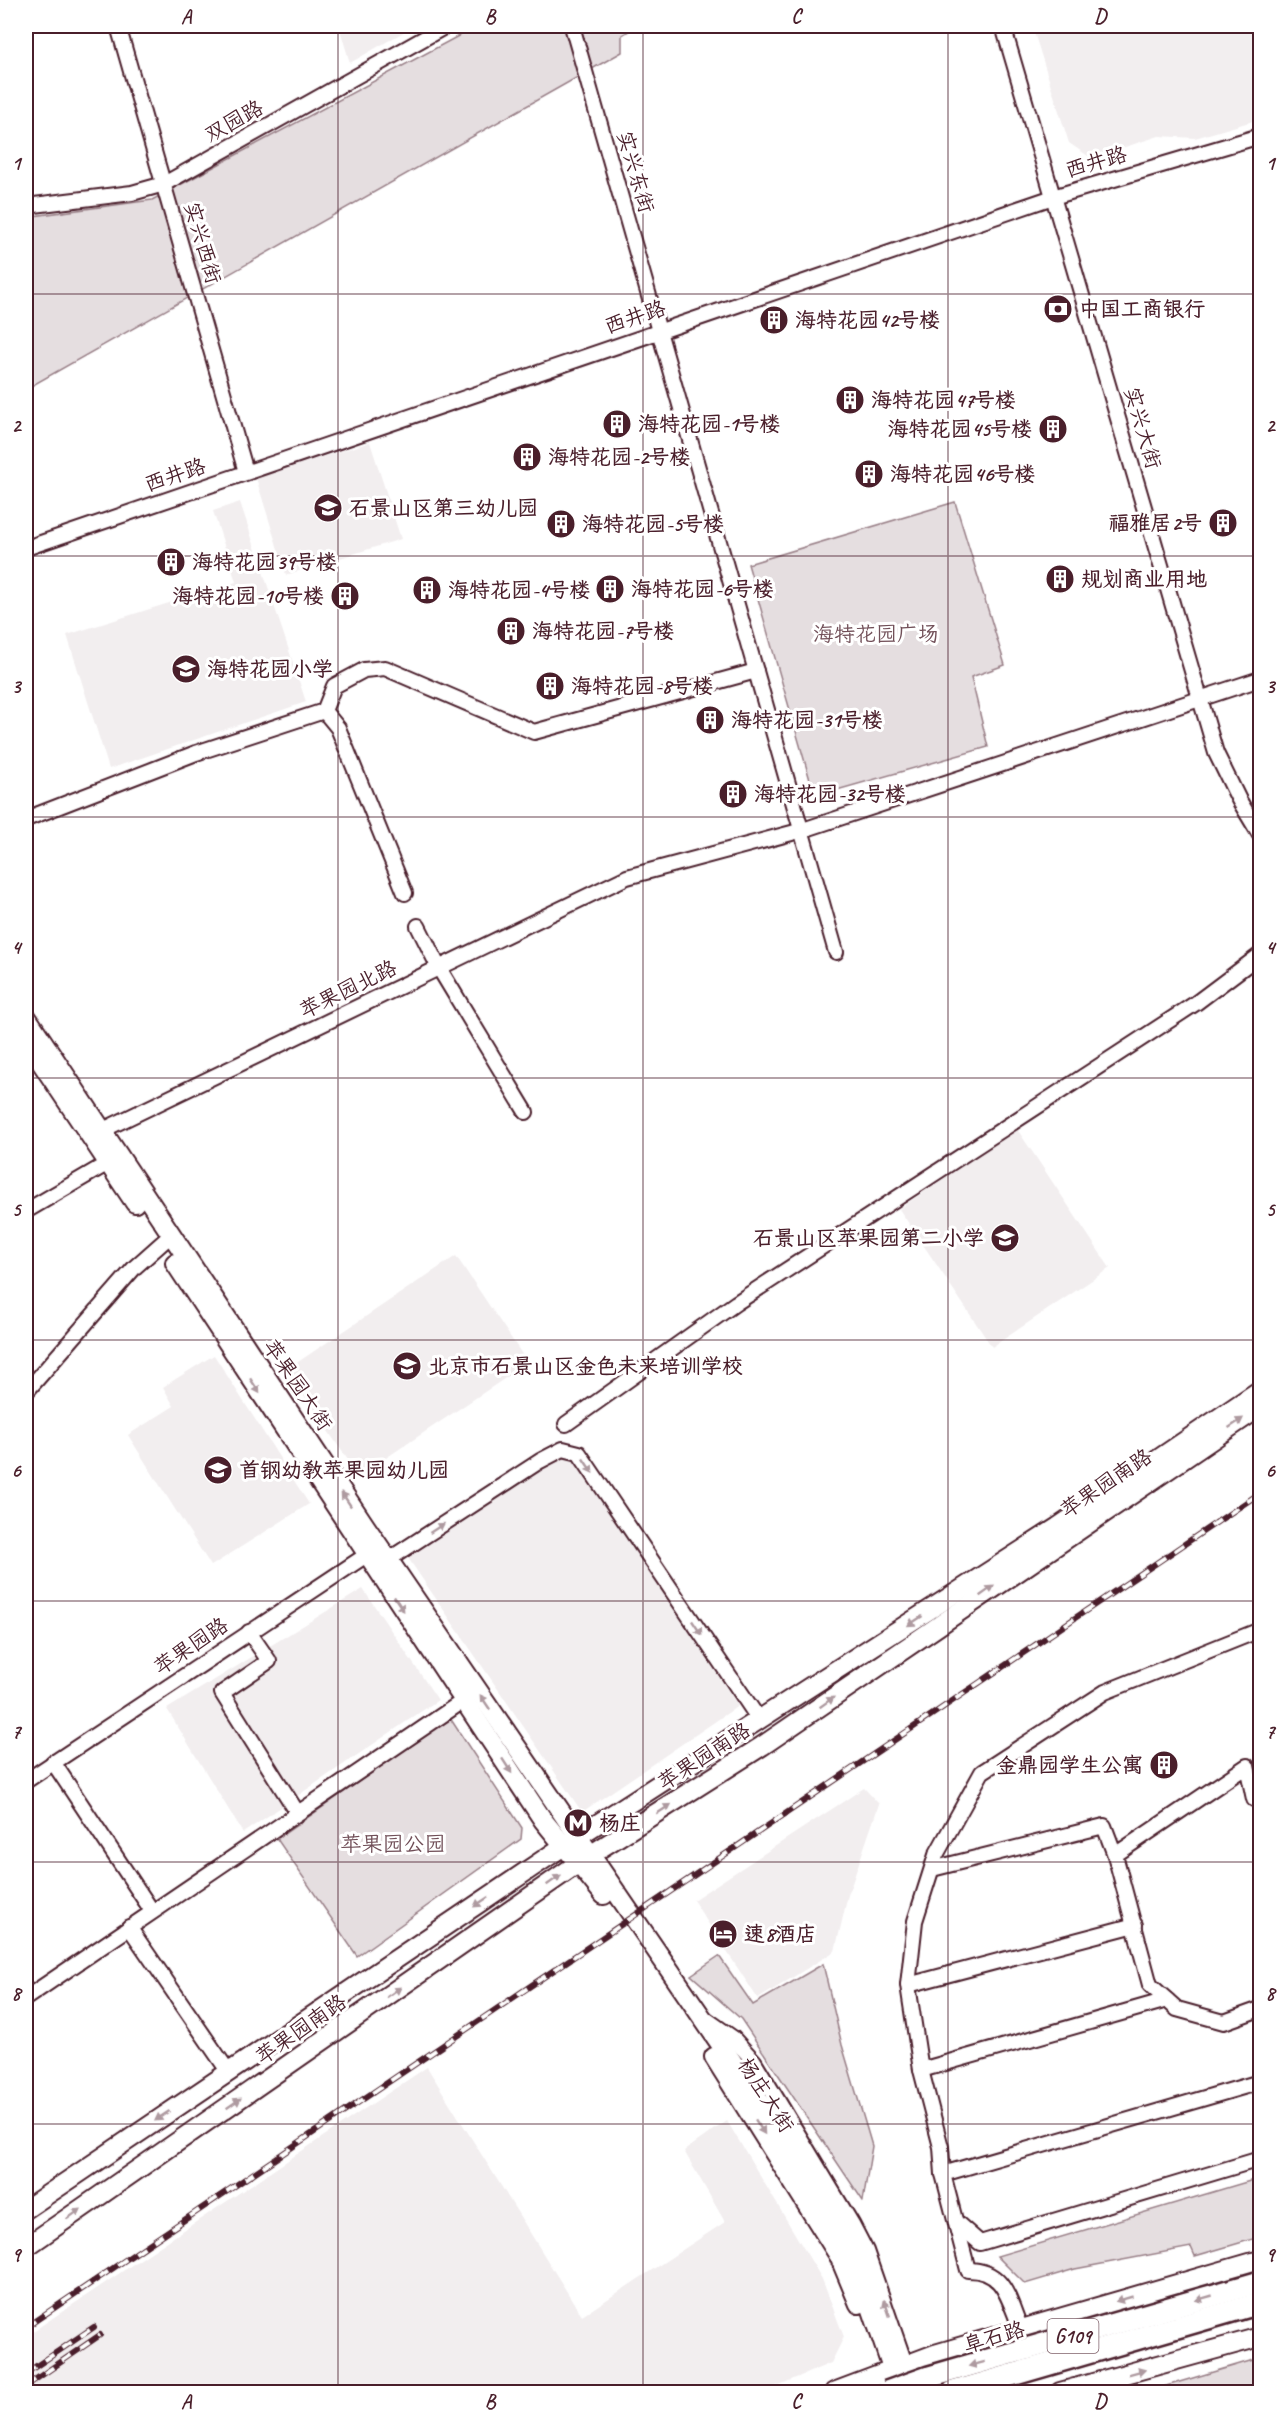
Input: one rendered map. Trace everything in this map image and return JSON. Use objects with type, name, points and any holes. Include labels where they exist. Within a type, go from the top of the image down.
[{"type":"highway","name":"阜石路","points":[[891,2378],[929,2377],[1260,2282]]},
{"type":"highway","name":"阜石路","points":[[953,2392],[1260,2302]]},
{"type":"main road","name":"苹果园大街","points":[[26,1016],[103,1130],[114,1159]]},
{"type":"main road","name":"苹果园大街","points":[[26,1040],[114,1159],[571,1841]]},
{"type":"main road","name":"苹果园南路","points":[[26,2210],[228,2071],[571,1841],[1058,1527],[1260,1390]]},
{"type":"main road","name":"苹果园南路","points":[[26,2247],[585,1859],[762,1746],[1260,1407]]},
{"type":"main road","name":"苹果园大街","points":[[378,1554],[463,1701],[543,1820],[571,1841]]},
{"type":"main road","name":"杨庄大街","points":[[571,1841],[702,2017],[773,2121],[854,2257],[891,2378]]},
{"type":"main road","name":"杨庄大街","points":[[585,1859],[819,2222],[839,2256],[891,2378]]},
{"type":"main road","name":"阜石路","points":[[834,2392],[891,2378],[997,2336],[1260,2260]]},
{"type":"main road","points":[[1060,2392],[1260,2337]]},
{"type":"main road","points":[[891,2378],[900,2392]]},
{"type":"street","name":"实兴西街","points":[[118,26],[246,472]]},
{"type":"street","name":"双园路","points":[[26,207],[132,193],[164,184],[446,26]]},
{"type":"street","name":"实兴东街","points":[[572,26],[836,952]]},
{"type":"street","name":"实兴大街","points":[[1003,26],[1216,753],[1228,780],[1260,835]]},
{"type":"street","name":"西井路","points":[[26,548],[1053,197],[1260,136]]},
{"type":"street","points":[[324,711],[334,686],[364,670],[385,668],[534,732],[756,671]]},
{"type":"street","name":"苹果园北路","points":[[103,1130],[610,884],[653,869],[803,830],[1260,679]]},
{"type":"street","points":[[26,819],[196,753],[324,711]]},
{"type":"street","points":[[324,711],[338,728],[405,893]]},
{"type":"street","points":[[418,926],[439,968],[526,1112]]},
{"type":"street","points":[[566,1424],[736,1303],[1186,1010],[1260,955]]},
{"type":"street","points":[[26,1211],[114,1159]]},
{"type":"street","points":[[26,1392],[135,1267],[166,1239]]},
{"type":"street","name":"苹果园路","points":[[26,1781],[249,1632],[378,1554],[562,1449],[579,1453],[760,1721]]},
{"type":"street","points":[[1021,2329],[999,2279],[984,2270],[968,2270],[943,2174],[941,2147],[921,2070],[908,1985],[915,1921],[936,1856],[982,1772],[1106,1692],[1260,1630]]},
{"type":"street","points":[[249,1632],[269,1661],[222,1693],[297,1812]]},
{"type":"street","points":[[26,1998],[463,1701]]},
{"type":"street","points":[[53,1762],[152,1911]]},
{"type":"street","points":[[1115,1855],[1246,1766],[1254,1798],[1260,1799]]},
{"type":"street","points":[[932,1869],[1104,1826],[1115,1855],[1150,1985],[1177,2008],[1224,2022],[1260,2009]]},
{"type":"street","points":[[908,1985],[1135,1925]]},
{"type":"street","points":[[129,1927],[228,2071]]},
{"type":"street","points":[[921,2070],[1167,2000]]},
{"type":"street","points":[[943,2174],[1260,2082]]},
{"type":"street","points":[[956,2222],[980,2243],[1260,2159]]},
{"type":"street","points":[[997,2336],[1014,2392]]},
{"type":"street","name":"杨庄大街","points":[[891,2378],[914,2392]]},
{"type":"shaded area","points":[[339,26],[414,26],[350,63]]},
{"type":"shaded area","points":[[1032,26],[1260,26],[1260,119],[1195,138],[1159,136],[1091,158],[1069,143]]},
{"type":"shaded area","name":"石景山区第三幼儿园","points":[[370,442],[401,539],[286,575],[256,478]]},
{"type":"shaded area","name":"海特花园小学","points":[[240,502],[306,702],[109,769],[67,635],[236,582],[213,511]]},
{"type":"shaded area","name":"石景山区苹果园第二小学","points":[[1017,1129],[1110,1268],[992,1347],[899,1209]]},
{"type":"shaded area","name":"北京市石景山区金色未来培训学校","points":[[456,1256],[528,1363],[359,1476],[286,1370]]},
{"type":"shaded area","name":"首钢幼教苹果园幼儿园","points":[[214,1355],[309,1504],[211,1566],[128,1435],[174,1406],[163,1387]]},
{"type":"shaded area","points":[[563,1456],[573,1457],[738,1706],[582,1812],[408,1558]]},
{"type":"shaded area","points":[[363,1589],[438,1700],[243,1833],[167,1709]]},
{"type":"shaded area","points":[[864,1788],[879,1804],[848,1895],[835,1951],[758,1999],[693,1900]]},
{"type":"shaded area","points":[[427,2067],[582,2316],[725,2222],[684,2151],[727,2121],[822,2279],[844,2337],[831,2363],[763,2392],[26,2392],[26,2336]]},
{"type":"green space","points":[[477,26],[637,26],[622,35],[622,52],[26,389],[26,217],[152,200]]},
{"type":"green space","name":"海特花园广场","points":[[955,502],[1005,665],[971,677],[988,747],[830,792],[810,780],[748,564]]},
{"type":"green space","name":"苹果园公园","points":[[450,1718],[522,1828],[521,1839],[357,1956],[277,1839]]},
{"type":"green space","points":[[719,1956],[753,2005],[823,1964],[842,2045],[872,2146],[863,2201],[741,2019],[691,1975]]},
{"type":"green space","points":[[1260,2178],[1260,2237],[1195,2256],[1191,2247],[1075,2269],[1025,2284],[997,2256]]},
{"type":"green space","points":[[1260,2358],[1260,2392],[1146,2392]]},
{"type":"railway","points":[[26,2327],[1260,1493]]},
{"type":"railway","points":[[26,2373],[94,2327]]},
{"type":"railway","points":[[26,2386],[100,2335]]},
{"type":"place","name":"中国工商银行","points":[[1058,309]]},
{"type":"place","name":"海特花园42号楼","points":[[774,320]]},
{"type":"place","name":"海特花园47号楼","points":[[850,400]]},
{"type":"place","name":"海特花园-1号楼","points":[[617,424]]},
{"type":"place","name":"海特花园45号楼","points":[[1053,429]]},
{"type":"place","name":"海特花园-2号楼","points":[[527,457]]},
{"type":"place","name":"海特花园46号楼","points":[[869,474]]},
{"type":"place","name":"石景山区第三幼儿园","points":[[328,508]]},
{"type":"place","name":"福雅居2号","points":[[1223,523]]},
{"type":"place","name":"海特花园-5号楼","points":[[561,524]]},
{"type":"place","name":"海特花园39号楼","points":[[171,562]]},
{"type":"place","name":"规划商业用地","points":[[1060,579]]},
{"type":"place","name":"海特花园-6号楼","points":[[610,589]]},
{"type":"place","name":"海特花园-4号楼","points":[[427,590]]},
{"type":"place","name":"海特花园-10号楼","points":[[345,596]]},
{"type":"place","name":"海特花园-7号楼","points":[[511,631]]},
{"type":"place","name":"海特花园小学","points":[[186,669]]},
{"type":"place","name":"海特花园-8号楼","points":[[550,686]]},
{"type":"place","name":"海特花园-31号楼","points":[[710,720]]},
{"type":"place","name":"海特花园-32号楼","points":[[733,794]]},
{"type":"place","name":"石景山区苹果园第二小学","points":[[1005,1238]]},
{"type":"place","name":"北京市石景山区金色未来培训学校","points":[[407,1366]]},
{"type":"place","name":"首钢幼教苹果园幼儿园","points":[[218,1470]]},
{"type":"place","name":"金鼎园学生公寓","points":[[1164,1765]]},
{"type":"place","name":"杨庄","points":[[578,1823]]},
{"type":"place","name":"速8酒店","points":[[723,1934]]}]
